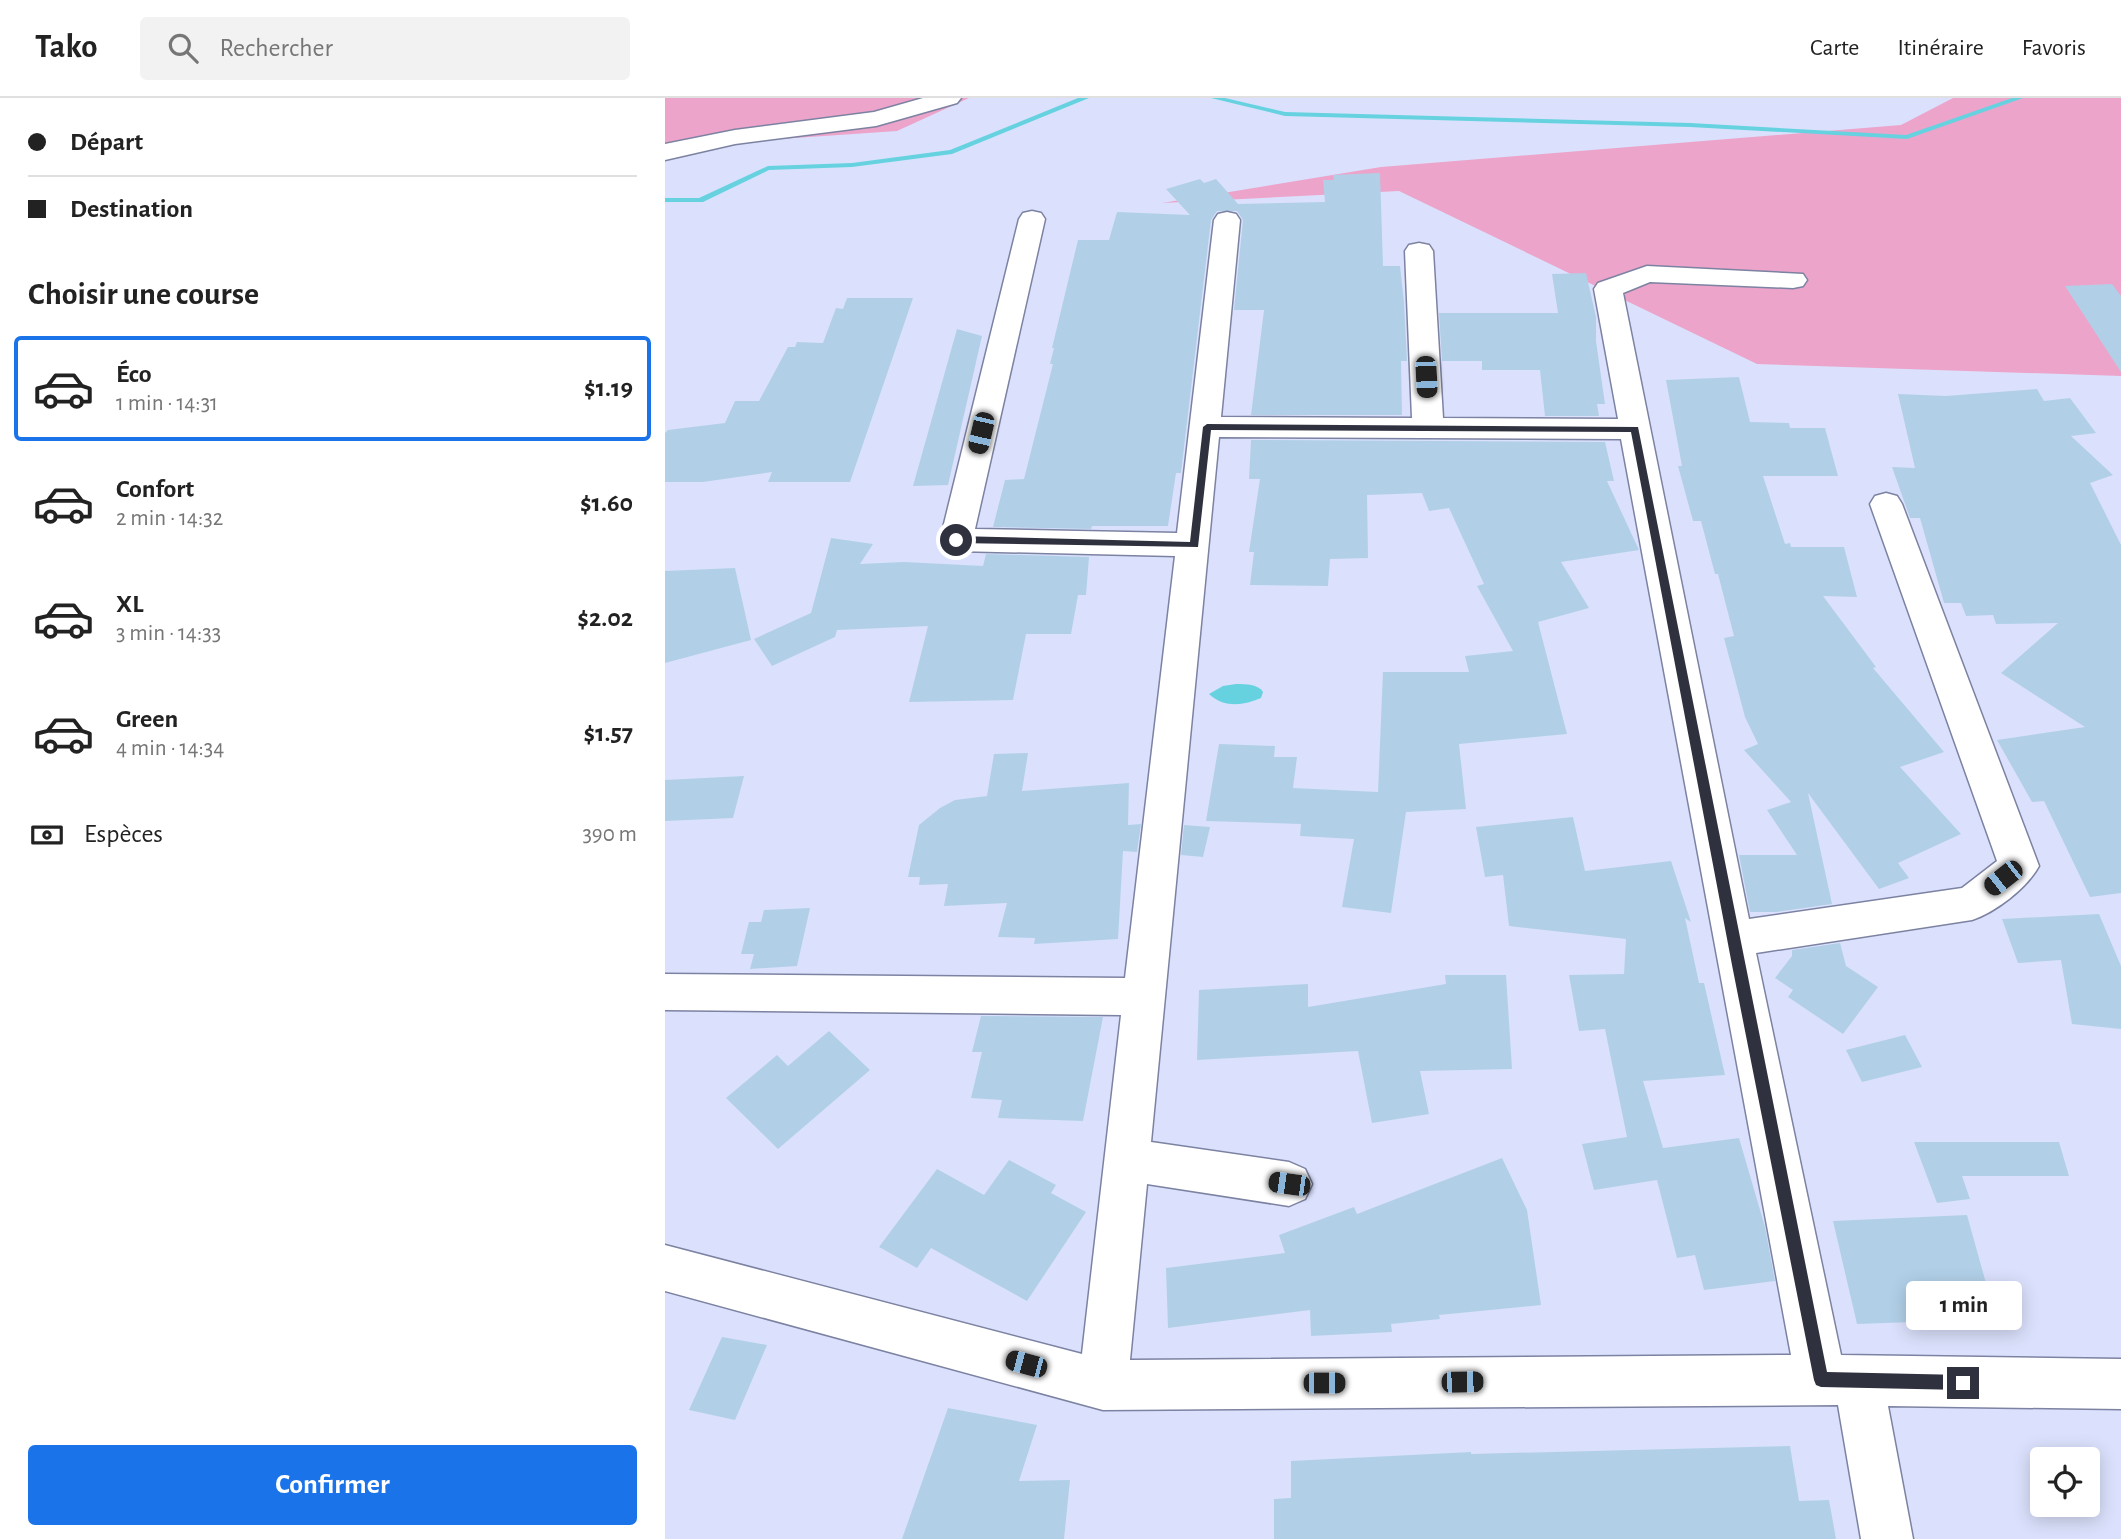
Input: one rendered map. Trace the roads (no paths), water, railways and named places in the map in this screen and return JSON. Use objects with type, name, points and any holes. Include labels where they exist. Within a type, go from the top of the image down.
[{"type":"street","points":[[848,98],[876,119]]},
{"type":"street","points":[[665,152],[735,138],[876,119],[949,98]]},
{"type":"street","points":[[1032,219],[956,540],[1194,545]]},
{"type":"street","points":[[1103,1385],[1227,220]]},
{"type":"street","points":[[1419,251],[1428,428]]},
{"type":"street","points":[[1793,280],[1647,274],[1608,289],[1733,939],[1840,1381],[1887,1539]]},
{"type":"street","points":[[1207,427],[1635,429]]},
{"type":"street","points":[[1733,939],[1972,903],[2019,866],[1886,504]]},
{"type":"street","points":[[665,992],[1145,997]]},
{"type":"street","points":[[1127,1160],[1289,1184]]},
{"type":"street","points":[[665,1268],[1103,1385],[1840,1381],[2121,1384]]},
{"type":"waterway","points":[[665,200],[700,200],[768,168],[852,165],[952,152],[1085,98]]},
{"type":"waterway","points":[[1215,98],[1285,114],[1690,125],[1907,137],[2019,98]]}]
